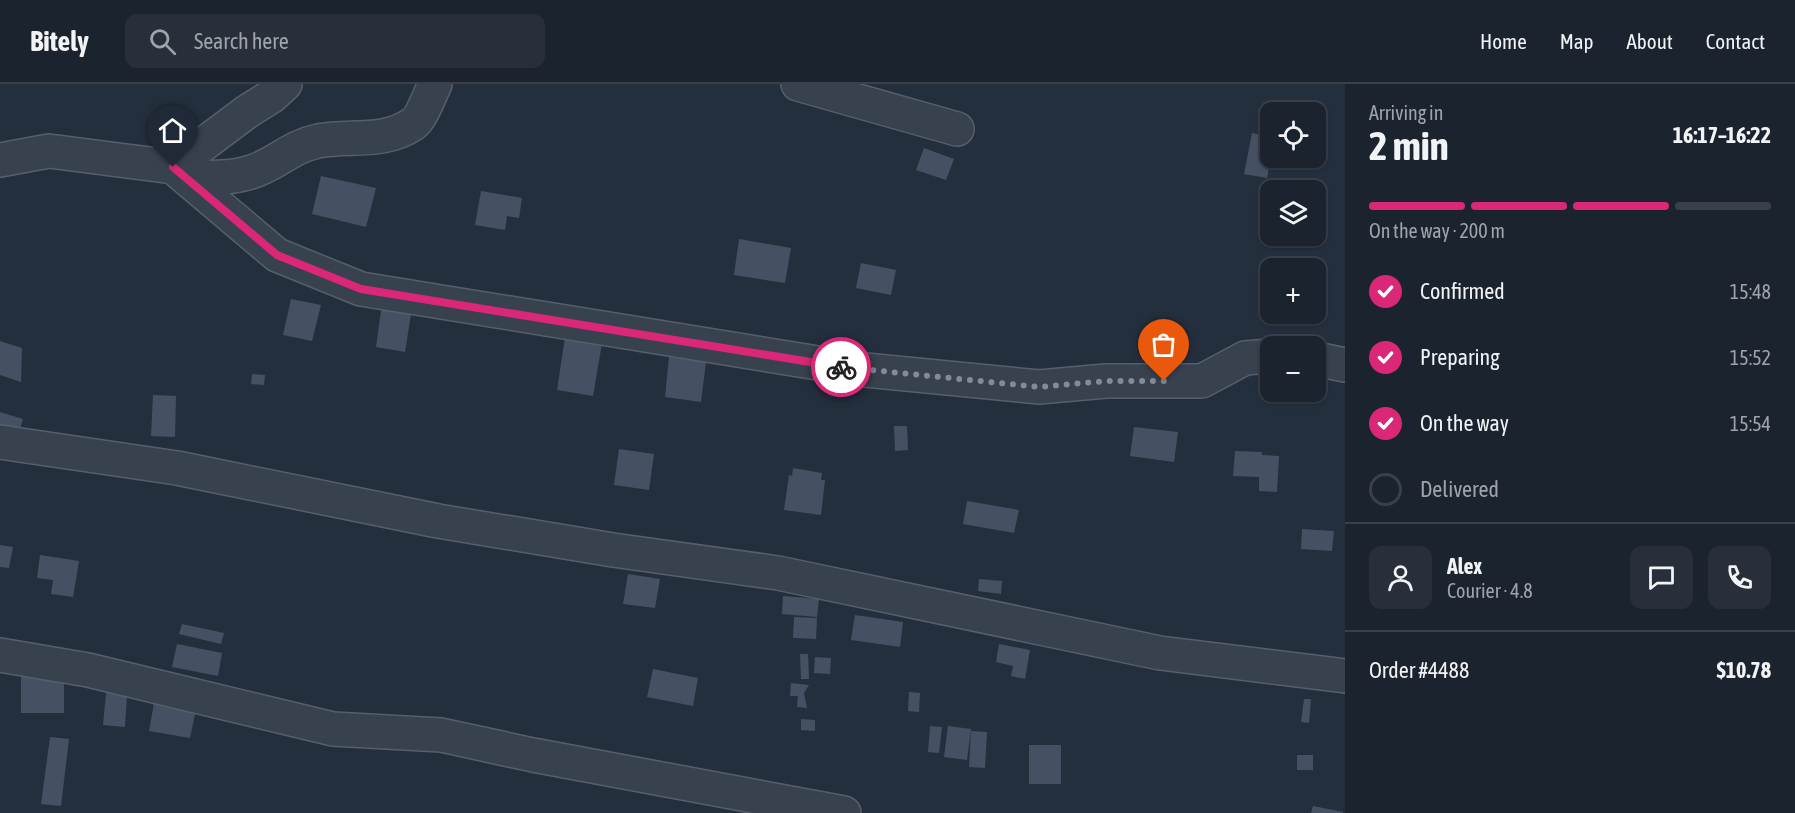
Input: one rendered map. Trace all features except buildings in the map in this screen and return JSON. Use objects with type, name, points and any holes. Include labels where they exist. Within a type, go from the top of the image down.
[{"type":"street","points":[[180,173],[248,111],[272,96],[285,84]]},
{"type":"street","points":[[0,160],[49,151],[180,173],[234,176],[253,172],[294,148],[320,141],[369,139],[391,135],[415,123],[435,84]]},
{"type":"street","points":[[798,84],[957,129]]},
{"type":"street","points":[[180,173],[277,255],[361,289],[372,291],[855,369],[1039,387],[1106,381],[1202,381],[1245,358],[1260,357]]},
{"type":"street","points":[[1326,361],[1345,365]]},
{"type":"street","points":[[0,442],[177,468],[438,521],[613,550],[778,573],[1160,653],[1345,676]]},
{"type":"street","points":[[0,655],[88,670],[333,729],[441,735],[545,758],[844,813]]},
{"type":"way so far","points":[[841,367],[1039,387],[1106,381],[1164,381]]},
{"type":"route","points":[[173,167],[277,255],[361,289],[841,367]]}]
